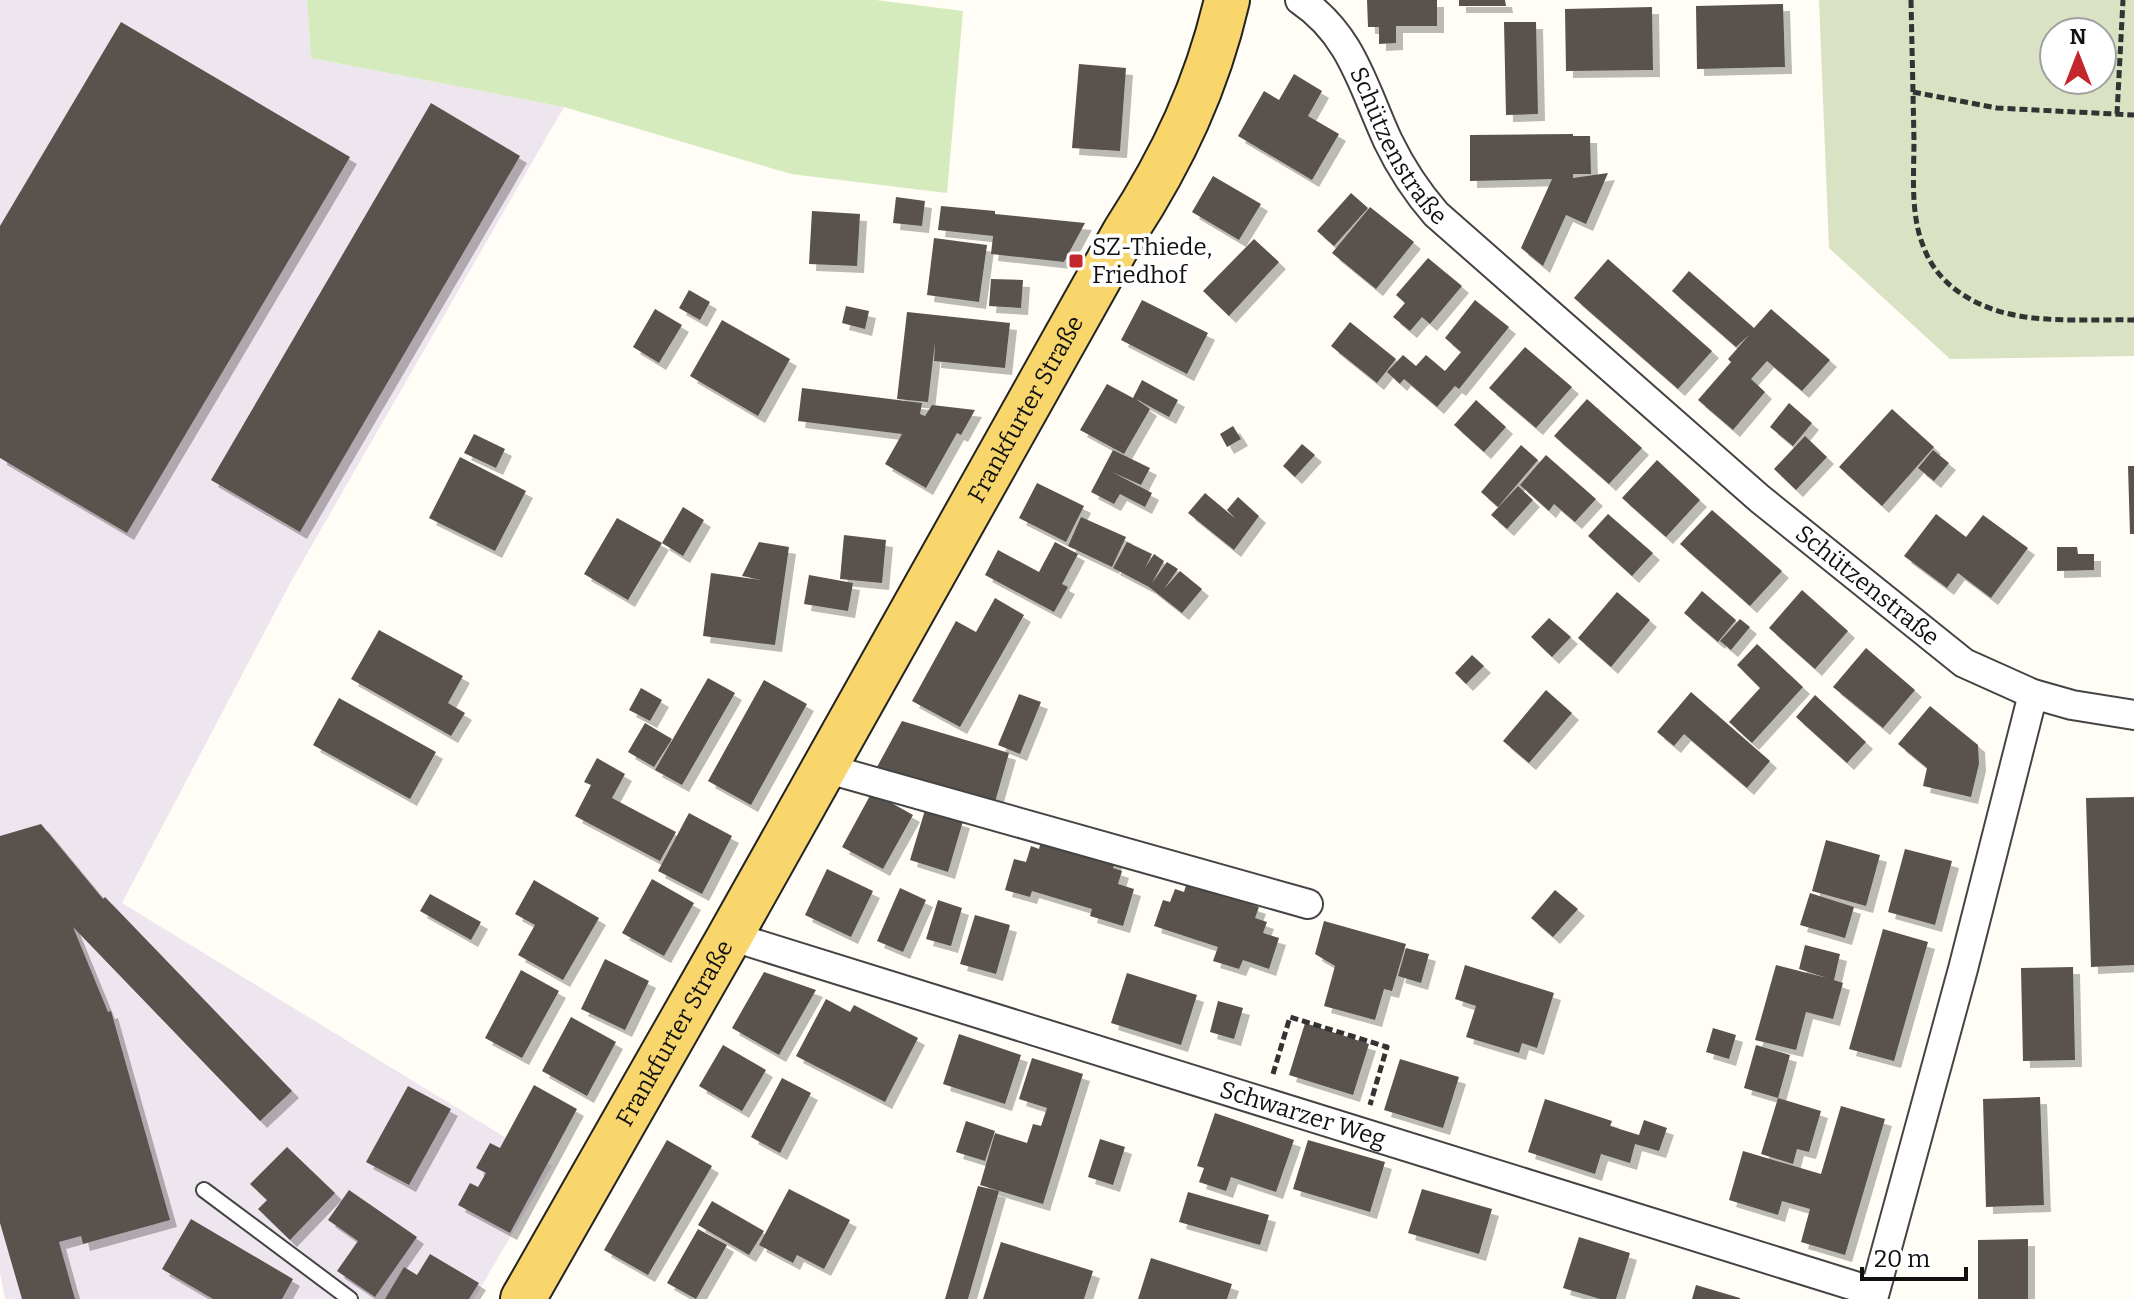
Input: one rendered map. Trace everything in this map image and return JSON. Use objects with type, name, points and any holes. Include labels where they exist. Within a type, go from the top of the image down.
[{"type":"main road","name":"Frankfurter Straße","points":[[523,1299],[1125,232],[1155,185],[1207,74],[1227,0]]},
{"type":"street","name":"Schützenstraße","points":[[1300,0],[1329,22],[1344,44],[1361,74],[1404,172],[1436,214],[1760,499],[1964,663],[2033,694],[2072,705],[2134,715]]},
{"type":"street","points":[[1874,1296],[1963,969],[2033,694]]},
{"type":"street","points":[[825,768],[1308,904]]},
{"type":"street","name":"Schwarzer Weg","points":[[730,936],[1874,1296]]},
{"type":"lane","points":[[204,1190],[350,1299]]},
{"type":"path","points":[[1911,0],[1914,203],[1924,250],[1939,275],[1954,290],[1998,311],[2060,319],[2134,320]]},
{"type":"path","points":[[2117,114],[2123,0]]},
{"type":"path","points":[[1913,92],[1997,108],[2134,115]]},
{"type":"path","points":[[1286,1081],[1272,1077],[1290,1017],[1387,1047],[1369,1107],[1355,1103]]},
{"type":"shaded area","points":[[0,0],[307,0],[311,58],[564,107],[293,578],[122,903],[552,1166],[474,1299],[5,1299],[0,1273]]},
{"type":"green space","points":[[307,0],[876,0],[963,11],[947,193],[791,174],[564,107],[311,58]]},
{"type":"green space","points":[[1819,0],[2134,0],[2134,356],[1950,359],[1829,248]]},
{"type":"building","points":[[1367,0],[1437,0],[1437,26],[1396,26],[1396,43],[1379,44],[1379,27],[1368,27]]},
{"type":"building","points":[[1459,0],[1505,0],[1506,6],[1459,6]]},
{"type":"building","points":[[1783,4],[1785,67],[1697,69],[1696,6]]},
{"type":"building","points":[[1652,7],[1653,70],[1566,71],[1565,9]]},
{"type":"building","points":[[121,22],[350,157],[127,533],[0,458],[0,226]]},
{"type":"building","points":[[1504,22],[1536,22],[1538,114],[1506,115]]},
{"type":"building","points":[[1079,64],[1126,68],[1120,151],[1072,148]]},
{"type":"building","points":[[1294,74],[1322,91],[1308,116],[1339,134],[1312,180],[1238,136],[1264,91],[1279,100]]},
{"type":"building","points":[[431,103],[520,156],[300,532],[211,480]]},
{"type":"building","points":[[1470,135],[1590,136],[1591,174],[1573,174],[1573,178],[1608,173],[1586,224],[1566,215],[1543,266],[1521,248],[1552,179],[1470,181]]},
{"type":"building","points":[[1213,176],[1261,204],[1239,240],[1192,212]]},
{"type":"building","points":[[1351,193],[1368,208],[1334,246],[1317,231]]},
{"type":"building","points":[[896,197],[925,201],[922,226],[893,223]]},
{"type":"building","points":[[941,206],[1085,223],[1064,262],[991,254],[993,236],[938,230]]},
{"type":"building","points":[[1370,207],[1414,242],[1376,289],[1332,253]]},
{"type":"building","points":[[812,211],[860,214],[857,266],[809,264]]},
{"type":"building","points":[[934,238],[987,245],[979,302],[927,295]]},
{"type":"building","points":[[1254,239],[1279,262],[1229,316],[1203,291]]},
{"type":"building","points":[[1428,258],[1462,286],[1430,324],[1422,317],[1410,331],[1393,317],[1405,303],[1396,295]]},
{"type":"building","points":[[1608,259],[1712,351],[1678,389],[1574,298]]},
{"type":"building","points":[[1689,271],[1754,328],[1771,309],[1830,360],[1802,391],[1767,361],[1751,379],[1765,392],[1733,430],[1698,400],[1731,362],[1728,359],[1749,335],[1736,347],[1672,291]]},
{"type":"building","points":[[991,279],[1023,280],[1021,308],[989,306]]},
{"type":"building","points":[[689,290],[710,302],[700,320],[679,308]]},
{"type":"building","points":[[1142,300],[1208,333],[1187,374],[1121,340]]},
{"type":"building","points":[[1475,300],[1509,327],[1459,389],[1455,386],[1437,407],[1404,379],[1400,384],[1387,372],[1403,355],[1416,366],[1426,355],[1445,371],[1461,352],[1445,338]]},
{"type":"building","points":[[846,306],[869,311],[865,329],[842,323]]},
{"type":"building","points":[[655,309],[682,325],[659,363],[633,347]]},
{"type":"building","points":[[907,312],[1010,323],[1005,368],[934,361],[935,342],[928,402],[897,399]]},
{"type":"building","points":[[722,320],[790,359],[758,416],[690,376]]},
{"type":"building","points":[[1350,322],[1396,359],[1377,383],[1331,346]]},
{"type":"building","points":[[1525,347],[1572,387],[1536,428],[1489,388]]},
{"type":"building","points":[[1142,380],[1178,400],[1169,417],[1136,399],[1150,409],[1124,454],[1080,430],[1107,384],[1133,398]]},
{"type":"building","points":[[802,388],[922,403],[920,414],[925,416],[932,405],[975,410],[961,435],[957,433],[926,488],[885,464],[902,434],[798,421]]},
{"type":"building","points":[[1587,399],[1642,448],[1609,484],[1554,436]]},
{"type":"building","points":[[1476,400],[1506,427],[1484,452],[1454,425]]},
{"type":"building","points":[[1789,403],[1812,423],[1793,446],[1770,427]]},
{"type":"building","points":[[1892,409],[1934,447],[1882,506],[1839,467]]},
{"type":"building","points":[[1233,426],[1241,439],[1227,447],[1220,434]]},
{"type":"building","points":[[474,434],[505,449],[496,468],[464,453]]},
{"type":"building","points":[[1805,436],[1827,457],[1796,490],[1774,469]]},
{"type":"building","points":[[1302,444],[1315,455],[1295,477],[1283,466]]},
{"type":"building","points":[[1521,445],[1538,460],[1498,507],[1481,492]]},
{"type":"building","points":[[1113,450],[1150,468],[1141,485],[1112,472],[1152,493],[1145,507],[1120,494],[1114,504],[1091,492]]},
{"type":"building","points":[[1933,450],[1949,463],[1934,481],[1918,468]]},
{"type":"building","points":[[1546,455],[1596,499],[1575,522],[1554,504],[1549,511],[1520,485]]},
{"type":"building","points":[[460,457],[526,491],[495,551],[429,518]]},
{"type":"building","points":[[1657,460],[1700,500],[1666,537],[1622,498]]},
{"type":"building","points":[[2128,466],[2134,466],[2134,534],[2130,534]]},
{"type":"building","points":[[1037,483],[1084,506],[1066,542],[1019,518]]},
{"type":"building","points":[[1518,486],[1533,500],[1507,529],[1491,515]]},
{"type":"building","points":[[1205,493],[1236,519],[1227,510],[1238,497],[1259,516],[1234,550],[1188,513]]},
{"type":"building","points":[[683,507],[704,520],[683,556],[662,543]]},
{"type":"building","points":[[1712,510],[1782,571],[1750,606],[1680,544]]},
{"type":"building","points":[[1608,514],[1653,553],[1632,576],[1588,536]]},
{"type":"building","points":[[1936,514],[1966,537],[1983,515],[2028,548],[1991,598],[1958,573],[1947,588],[1904,556]]},
{"type":"building","points":[[1081,517],[1126,537],[1112,567],[1068,546]]},
{"type":"building","points":[[617,518],[662,543],[628,600],[584,574]]},
{"type":"building","points":[[844,535],[886,540],[882,583],[840,579]]},
{"type":"building","points":[[759,542],[789,547],[775,645],[703,636],[711,573],[761,580],[742,576]]},
{"type":"building","points":[[1055,542],[1078,554],[1062,584],[1068,587],[1054,612],[985,575],[998,550],[1039,572]]},
{"type":"building","points":[[1127,542],[1152,554],[1145,568],[1154,554],[1164,561],[1152,583],[1167,562],[1178,569],[1164,589],[1180,571],[1202,589],[1182,613],[1149,587],[1113,568]]},
{"type":"building","points":[[2057,547],[2077,547],[2078,554],[2094,554],[2094,570],[2057,571]]},
{"type":"building","points":[[809,575],[853,583],[848,611],[804,604]]},
{"type":"building","points":[[1802,590],[1848,631],[1815,669],[1769,628]]},
{"type":"building","points":[[1702,591],[1736,620],[1718,642],[1684,613]]},
{"type":"building","points":[[1617,592],[1650,620],[1611,667],[1578,638]]},
{"type":"building","points":[[995,598],[1024,615],[960,727],[912,701],[956,621],[976,632]]},
{"type":"building","points":[[1549,618],[1571,637],[1552,657],[1531,637]]},
{"type":"building","points":[[1740,619],[1750,627],[1731,650],[1720,641]]},
{"type":"building","points":[[379,630],[463,676],[448,703],[465,713],[451,736],[351,679]]},
{"type":"building","points":[[1757,644],[1803,687],[1752,743],[1729,722],[1760,688],[1737,665]]},
{"type":"building","points":[[1866,648],[1915,690],[1883,728],[1833,687]]},
{"type":"building","points":[[1472,655],[1484,666],[1466,684],[1455,673]]},
{"type":"building","points":[[708,678],[735,693],[682,785],[655,770]]},
{"type":"building","points":[[764,680],[807,704],[751,805],[708,781]]},
{"type":"building","points":[[641,688],[662,700],[650,721],[629,710]]},
{"type":"building","points":[[1546,690],[1572,713],[1529,763],[1503,741]]},
{"type":"building","points":[[1691,692],[1770,761],[1747,788],[1684,734],[1674,746],[1657,732]]},
{"type":"building","points":[[1019,694],[1041,702],[1020,754],[998,745]]},
{"type":"building","points":[[1815,695],[1866,742],[1847,763],[1796,717]]},
{"type":"building","points":[[339,698],[436,752],[410,799],[313,745]]},
{"type":"building","points":[[1930,706],[1978,745],[1979,764],[1971,797],[1923,786],[1927,768],[1898,744]]},
{"type":"building","points":[[902,721],[1009,753],[995,802],[877,767]]},
{"type":"building","points":[[645,723],[672,739],[654,767],[628,752]]},
{"type":"building","points":[[597,758],[625,774],[612,798],[676,832],[660,861],[575,816],[591,785],[584,782]]},
{"type":"building","points":[[872,792],[913,815],[883,869],[842,847]]},
{"type":"building","points":[[2134,797],[2134,965],[2091,967],[2086,798]]},
{"type":"building","points":[[925,810],[963,821],[948,872],[910,860]]},
{"type":"building","points":[[689,813],[732,836],[702,894],[658,871]]},
{"type":"building","points":[[41,824],[103,899],[105,897],[292,1091],[260,1121],[73,927],[108,1012],[111,1011],[170,1220],[83,1244],[81,1236],[59,1242],[75,1299],[22,1299],[0,1223],[0,836]]},
{"type":"building","points":[[1042,837],[1116,858],[1113,868],[1122,871],[1118,884],[1134,889],[1123,926],[1090,916],[1092,909],[1032,891],[1030,897],[1005,890],[1014,859],[1026,862],[1031,846],[1039,849]]},
{"type":"building","points":[[1826,840],[1880,855],[1866,906],[1812,891]]},
{"type":"building","points":[[1905,849],[1952,861],[1935,925],[1888,912]]},
{"type":"building","points":[[827,869],[873,891],[851,937],[805,915]]},
{"type":"building","points":[[652,879],[694,903],[664,956],[622,933]]},
{"type":"building","points":[[534,880],[599,918],[563,980],[518,955],[535,925],[515,914]]},
{"type":"building","points":[[1187,882],[1259,907],[1255,918],[1267,922],[1263,933],[1279,938],[1269,969],[1243,960],[1239,969],[1213,961],[1218,947],[1154,926],[1163,900],[1170,902],[1175,889],[1184,892]]},
{"type":"building","points":[[900,888],[926,900],[903,952],[877,941]]},
{"type":"building","points":[[1555,890],[1578,909],[1553,937],[1531,918]]},
{"type":"building","points":[[1810,893],[1854,907],[1845,938],[1800,925]]},
{"type":"building","points":[[430,894],[481,922],[471,940],[420,911]]},
{"type":"building","points":[[938,900],[962,908],[951,946],[926,939]]},
{"type":"building","points":[[975,915],[1010,925],[996,974],[960,964]]},
{"type":"building","points":[[1324,921],[1406,944],[1392,991],[1384,989],[1375,1020],[1324,1006],[1335,966],[1315,954]]},
{"type":"building","points":[[1883,929],[1928,942],[1894,1061],[1849,1049]]},
{"type":"building","points":[[1805,945],[1840,954],[1834,980],[1843,983],[1833,1019],[1806,1012],[1796,1050],[1755,1040],[1776,965],[1827,978],[1799,969]]},
{"type":"building","points":[[1406,948],[1429,954],[1421,983],[1398,976]]},
{"type":"building","points":[[605,959],[649,981],[625,1030],[581,1009]]},
{"type":"building","points":[[1465,965],[1554,993],[1537,1048],[1522,1043],[1519,1053],[1466,1037],[1476,1006],[1455,999]]},
{"type":"building","points":[[2073,967],[2075,1060],[2023,1061],[2021,968]]},
{"type":"building","points":[[521,970],[559,991],[522,1058],[485,1038]]},
{"type":"building","points":[[764,972],[816,990],[779,1055],[732,1028]]},
{"type":"building","points":[[1127,973],[1197,995],[1181,1045],[1111,1023]]},
{"type":"building","points":[[826,999],[850,1012],[854,1005],[918,1038],[885,1102],[796,1056]]},
{"type":"building","points":[[1218,1001],[1243,1008],[1234,1039],[1210,1032]]},
{"type":"building","points":[[571,1017],[616,1042],[587,1096],[542,1071]]},
{"type":"building","points":[[1305,1023],[1369,1044],[1353,1095],[1289,1075]]},
{"type":"building","points":[[1713,1028],[1736,1035],[1729,1059],[1706,1052]]},
{"type":"building","points":[[959,1034],[1021,1055],[1005,1104],[943,1084]]},
{"type":"building","points":[[723,1045],[766,1070],[742,1111],[699,1086]]},
{"type":"building","points":[[1756,1045],[1790,1055],[1778,1098],[1744,1088]]},
{"type":"building","points":[[1032,1058],[1083,1074],[1043,1204],[980,1185],[995,1133],[1027,1143],[1033,1124],[1041,1126],[1047,1108],[1019,1099]]},
{"type":"building","points":[[1400,1059],[1459,1077],[1443,1128],[1384,1110]]},
{"type":"building","points":[[782,1078],[811,1093],[780,1153],[751,1137]]},
{"type":"building","points":[[534,1085],[577,1109],[510,1233],[458,1205],[470,1183],[478,1187],[486,1173],[476,1168],[490,1143],[500,1148]]},
{"type":"building","points":[[408,1086],[451,1109],[409,1185],[366,1162]]},
{"type":"building","points":[[2040,1097],[2044,1205],[1986,1207],[1983,1099]]},
{"type":"building","points":[[1778,1098],[1821,1111],[1809,1152],[1797,1149],[1793,1164],[1761,1154]]},
{"type":"building","points":[[1545,1099],[1612,1121],[1610,1126],[1639,1135],[1644,1120],[1667,1128],[1659,1151],[1635,1144],[1630,1163],[1601,1154],[1595,1174],[1528,1152]]},
{"type":"building","points":[[1841,1106],[1885,1119],[1845,1255],[1801,1242],[1810,1209],[1782,1201],[1778,1215],[1729,1200],[1743,1151],[1821,1174]]},
{"type":"building","points":[[1215,1113],[1294,1140],[1276,1192],[1231,1177],[1226,1191],[1199,1182],[1204,1168],[1197,1166]]},
{"type":"building","points":[[966,1121],[995,1131],[985,1161],[956,1152]]},
{"type":"building","points":[[1100,1139],[1125,1147],[1113,1185],[1088,1177]]},
{"type":"building","points":[[667,1140],[712,1166],[648,1275],[604,1250]]},
{"type":"building","points":[[1308,1140],[1385,1162],[1370,1212],[1293,1189]]},
{"type":"building","points":[[287,1147],[335,1193],[290,1240],[258,1209],[267,1200],[250,1184]]},
{"type":"building","points":[[978,1186],[999,1191],[968,1299],[945,1299]]},
{"type":"building","points":[[789,1189],[850,1220],[824,1269],[797,1255],[793,1263],[759,1245]]},
{"type":"building","points":[[1422,1189],[1492,1209],[1479,1254],[1408,1233]]},
{"type":"building","points":[[349,1190],[417,1237],[375,1297],[337,1271],[358,1241],[328,1220]]},
{"type":"building","points":[[1188,1192],[1269,1215],[1260,1245],[1179,1222]]},
{"type":"building","points":[[712,1201],[764,1231],[749,1255],[698,1225]]},
{"type":"building","points":[[191,1219],[293,1279],[282,1299],[213,1299],[162,1269]]},
{"type":"building","points":[[698,1229],[727,1245],[696,1299],[667,1283]]},
{"type":"building","points":[[1579,1237],[1630,1253],[1616,1299],[1600,1299],[1563,1288]]},
{"type":"building","points":[[2028,1239],[2028,1299],[1978,1299],[1978,1240]]},
{"type":"building","points":[[1001,1242],[1093,1271],[1084,1299],[983,1299]]},
{"type":"building","points":[[430,1254],[479,1283],[469,1299],[385,1299],[404,1267],[417,1275]]},
{"type":"building","points":[[1151,1258],[1232,1284],[1227,1299],[1138,1299]]},
{"type":"building","points":[[1696,1285],[1740,1298],[1740,1299],[1692,1299]]},
{"type":"place","name":"SZ-Thiede, Friedhof","points":[[1076,261]]}]
